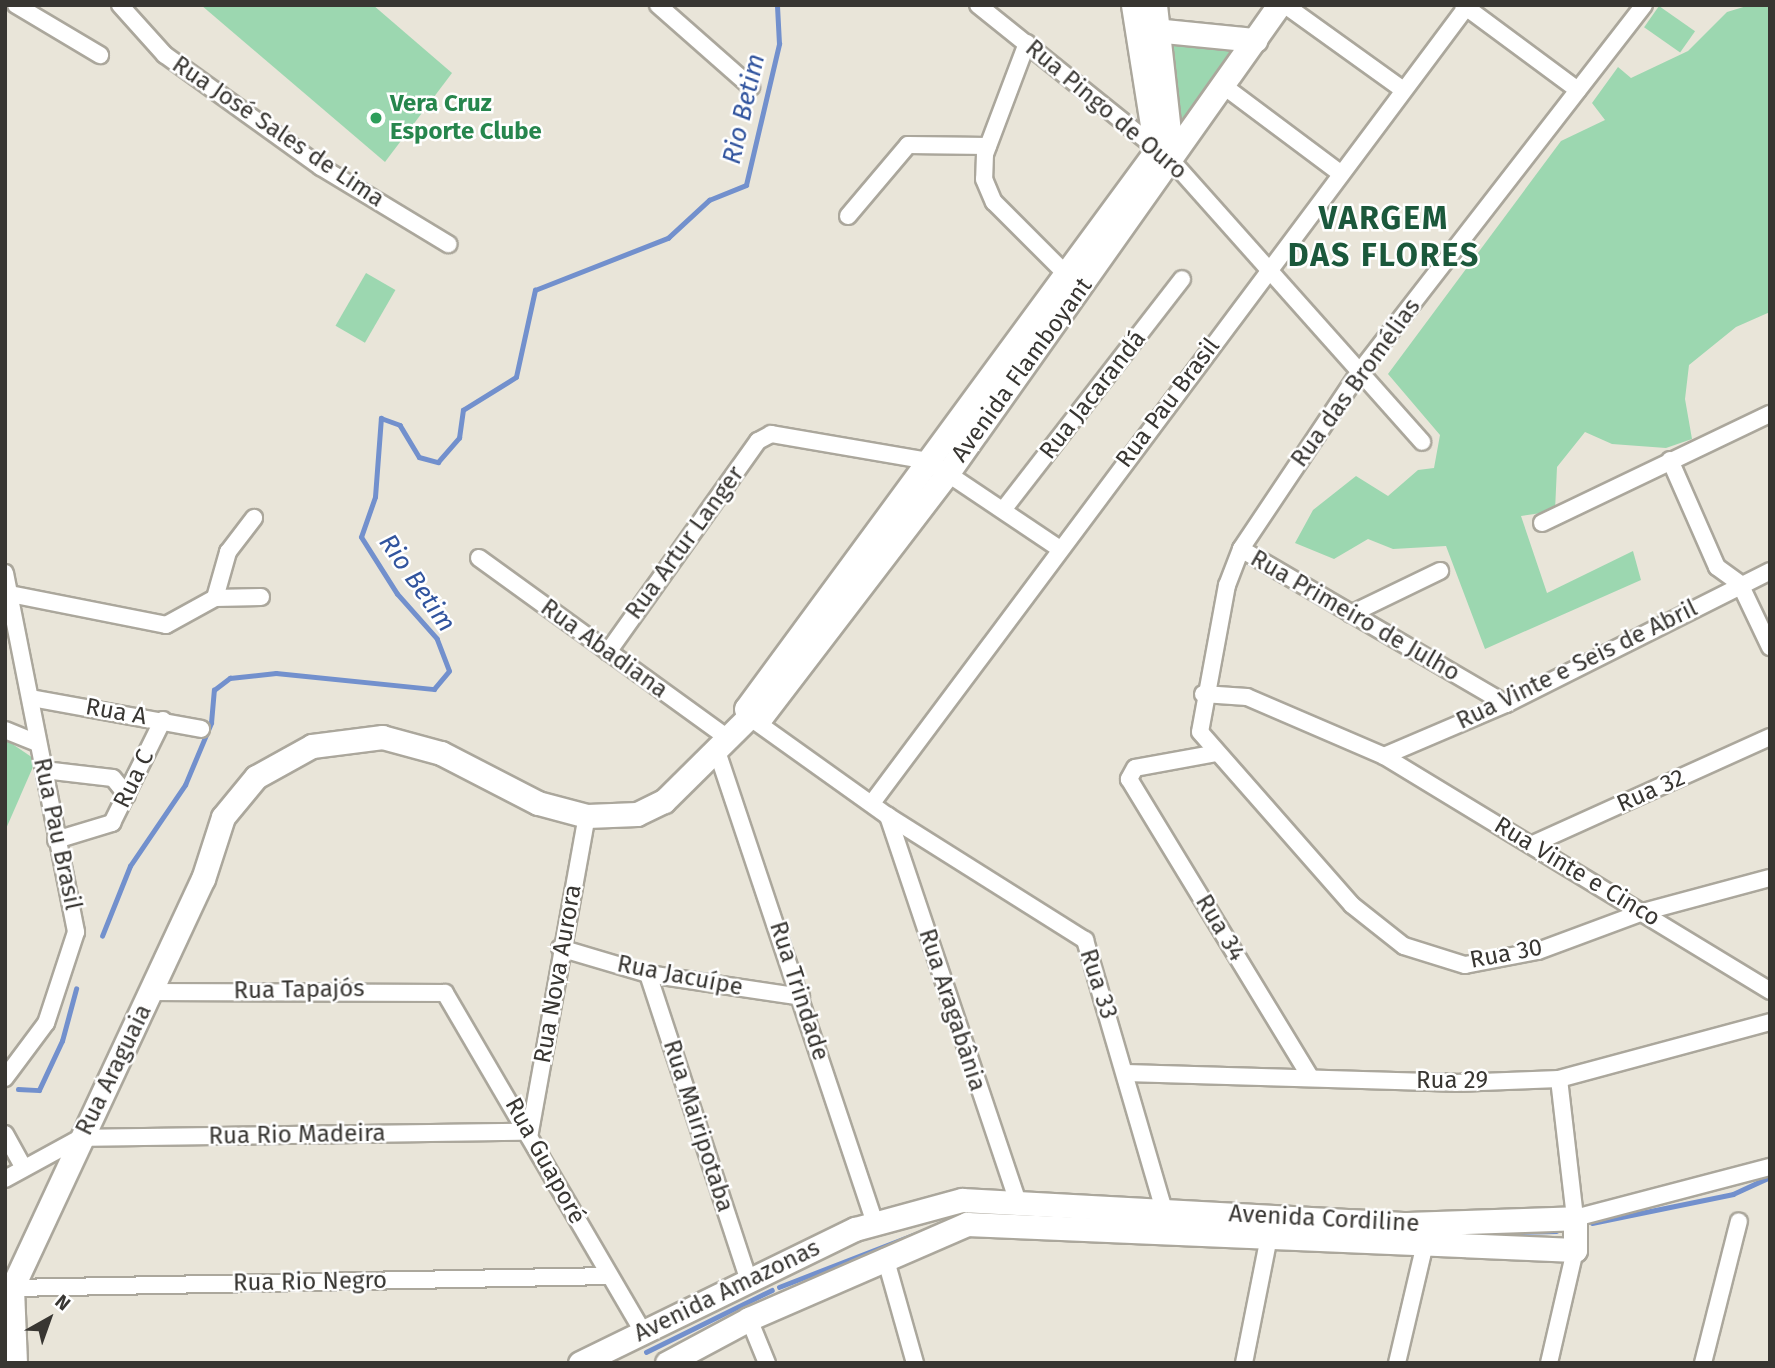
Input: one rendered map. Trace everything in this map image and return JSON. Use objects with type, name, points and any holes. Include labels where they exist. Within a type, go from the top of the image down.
[{"type":"street","points":[[16,5],[100,55]]},
{"type":"street","name":"Rua José Sales de Lima","points":[[120,5],[165,55],[321,167],[448,244]]},
{"type":"street","points":[[659,5],[751,87]]},
{"type":"street","name":"Rua Pingo de Ouro","points":[[978,5],[1164,156],[1270,268],[1422,442]]},
{"type":"street","points":[[1133,5],[1149,21],[1255,40]]},
{"type":"street","name":"Avenida Flamboyant","points":[[312,746],[382,737],[413,744],[538,803],[587,816],[637,814],[664,802],[724,747],[750,717],[746,709],[939,466],[1164,156],[1225,87],[1279,5]]},
{"type":"street","points":[[1285,5],[1402,89]]},
{"type":"street","name":"Rua das Bromélias","points":[[1200,732],[1203,694],[1227,585],[1241,549],[1360,372],[1644,5]]},
{"type":"street","points":[[1466,6],[1578,90]]},
{"type":"street","name":"Rua Pau Brasil","points":[[872,803],[1057,547],[1466,6]]},
{"type":"street","points":[[1149,21],[1164,156]]},
{"type":"street","points":[[1027,43],[988,146],[984,179],[994,202],[1073,281]]},
{"type":"street","points":[[1225,87],[1340,173]]},
{"type":"street","points":[[848,216],[908,145],[988,146]]},
{"type":"street","name":"Rua Jacarandá","points":[[1003,510],[1182,279]]},
{"type":"street","points":[[1542,523],[1770,414]]},
{"type":"street","name":"Rua Artur Langer","points":[[608,652],[765,436],[779,433],[939,466]]},
{"type":"street","points":[[1670,460],[1717,567],[1740,584],[1770,647]]},
{"type":"street","points":[[939,466],[1057,547]]},
{"type":"street","points":[[215,598],[228,552],[254,518]]},
{"type":"street","name":"Rua Primeiro de Julho","points":[[1241,549],[1506,704]]},
{"type":"street","name":"Rua Abadiana","points":[[479,558],[608,652],[724,747]]},
{"type":"street","points":[[1351,614],[1440,571]]},
{"type":"street","name":"Rua Vinte e Seis de Abril","points":[[1384,756],[1506,704],[1770,571]]},
{"type":"street","name":"Rua Pau Brasil","points":[[5,573],[56,840],[75,907],[71,957],[46,1023],[5,1078]]},
{"type":"street","points":[[10,594],[153,626],[215,598],[261,597]]},
{"type":"street","name":"Rua Vinte e Cinco","points":[[1203,694],[1247,697],[1384,756],[1770,990]]},
{"type":"street","name":"Rua A","points":[[31,698],[201,729]]},
{"type":"street","name":"Rua 33","points":[[750,717],[888,816],[1086,940],[1164,1211]]},
{"type":"street","name":"Rua C","points":[[56,840],[112,823],[163,720]]},
{"type":"street","points":[[5,730],[37,743]]},
{"type":"street","name":"Rua 30","points":[[1200,732],[1352,905],[1404,946],[1465,965],[1538,951],[1643,912],[1770,878]]},
{"type":"street","name":"Rua 32","points":[[1533,845],[1770,737]]},
{"type":"street","name":"Rua Araguaia","points":[[9,1280],[72,1140],[236,796],[282,758],[312,746]]},
{"type":"street","name":"Rua Trindade","points":[[724,747],[880,1240],[915,1363]]},
{"type":"street","name":"Rua 34","points":[[1217,753],[1135,768],[1129,779],[1310,1077]]},
{"type":"street","points":[[44,770],[113,778],[127,795]]},
{"type":"street","name":"Rua Nova Aurora","points":[[530,1132],[560,948],[587,816]]},
{"type":"street","name":"Rua Aragabânia","points":[[888,816],[1018,1203]]},
{"type":"street","name":"Rua Araguaia","points":[[72,1140],[152,992],[203,879],[209,850]]},
{"type":"street","name":"Rua Jacuípe","points":[[560,948],[648,974],[801,997]]},
{"type":"street","name":"Rua Mairipotaba","points":[[648,974],[748,1278]]},
{"type":"street","name":"Rua Tapajós","points":[[152,992],[445,993]]},
{"type":"street","name":"Rua Guaporé","points":[[445,993],[530,1132],[608,1276],[643,1332]]},
{"type":"street","name":"Rua 29","points":[[1126,1073],[1455,1083],[1559,1079],[1770,1022]]},
{"type":"street","points":[[1549,1363],[1575,1250],[1575,1218],[1559,1079]]},
{"type":"street","name":"Rua Rio Madeira","points":[[72,1140],[530,1132]]},
{"type":"street","points":[[5,1134],[23,1166]]},
{"type":"street","points":[[5,1179],[23,1166],[72,1140]]},
{"type":"street","name":"Avenida Cordiline","points":[[880,1240],[962,1200],[1407,1224],[1575,1218],[1770,1167]]},
{"type":"street","points":[[1703,1363],[1739,1221]]},
{"type":"street","name":"Avenida Cordiline","points":[[880,1240],[967,1224],[1269,1237],[1423,1248],[1575,1250]]},
{"type":"street","points":[[1244,1363],[1269,1237]]},
{"type":"street","name":"Avenida Amazonas","points":[[580,1363],[748,1278],[880,1240]]},
{"type":"street","name":"Avenida Amazonas","points":[[667,1363],[749,1319],[880,1240]]},
{"type":"street","points":[[1397,1363],[1423,1248]]},
{"type":"street","name":"Rua Rio Negro","points":[[9,1280],[608,1276]]},
{"type":"street","points":[[9,1280],[15,1363]]},
{"type":"street","points":[[749,1319],[767,1363]]},
{"type":"green space","name":"Vera Cruz Esporte Clube","points":[[201,5],[373,5],[452,73],[385,162]]},
{"type":"green space","points":[[1750,5],[1770,5],[1770,312],[1736,327],[1689,365],[1685,399],[1692,439],[1666,448],[1612,444],[1585,432],[1557,467],[1555,511],[1521,516],[1547,593],[1633,551],[1641,580],[1485,649],[1446,546],[1393,549],[1368,539],[1334,559],[1295,543],[1313,510],[1356,476],[1388,496],[1418,470],[1434,468],[1440,435],[1388,374],[1561,141],[1605,120],[1592,103],[1618,67],[1631,78],[1688,51],[1727,12]]},
{"type":"green space","points":[[1659,6],[1695,31],[1680,53],[1644,27]]},
{"type":"green space","points":[[1170,37],[1238,52],[1182,132]]},
{"type":"green space","points":[[366,273],[395,290],[365,343],[336,326]]},
{"type":"green space","points":[[5,739],[36,760],[5,831]]},
{"type":"waterway","name":"Rio Betim","points":[[102,936],[130,866],[185,785],[211,723],[214,690],[230,678],[276,673],[434,689],[449,671],[437,639],[397,594],[361,537],[375,497],[381,418],[400,425],[419,457],[438,462],[459,438],[463,410],[516,377],[535,290],[668,238],[709,200],[746,185],[779,44],[777,5]]},
{"type":"waterway","name":"Rio Betim","points":[[18,1089],[39,1090],[62,1041],[76,989]]},
{"type":"waterway","points":[[1592,1223],[1733,1194],[1770,1177]]},
{"type":"waterway","points":[[1001,1214],[1020,1214]]},
{"type":"waterway","points":[[779,1287],[957,1218]]},
{"type":"waterway","points":[[1469,1233],[1556,1231]]},
{"type":"waterway","points":[[646,1352],[772,1290]]},
{"type":"place","name":"Vera Cruz Esporte Clube","points":[[376,118]]},
{"type":"district","name":"VARGEM DAS FLORES","points":[[1384,238]]}]
